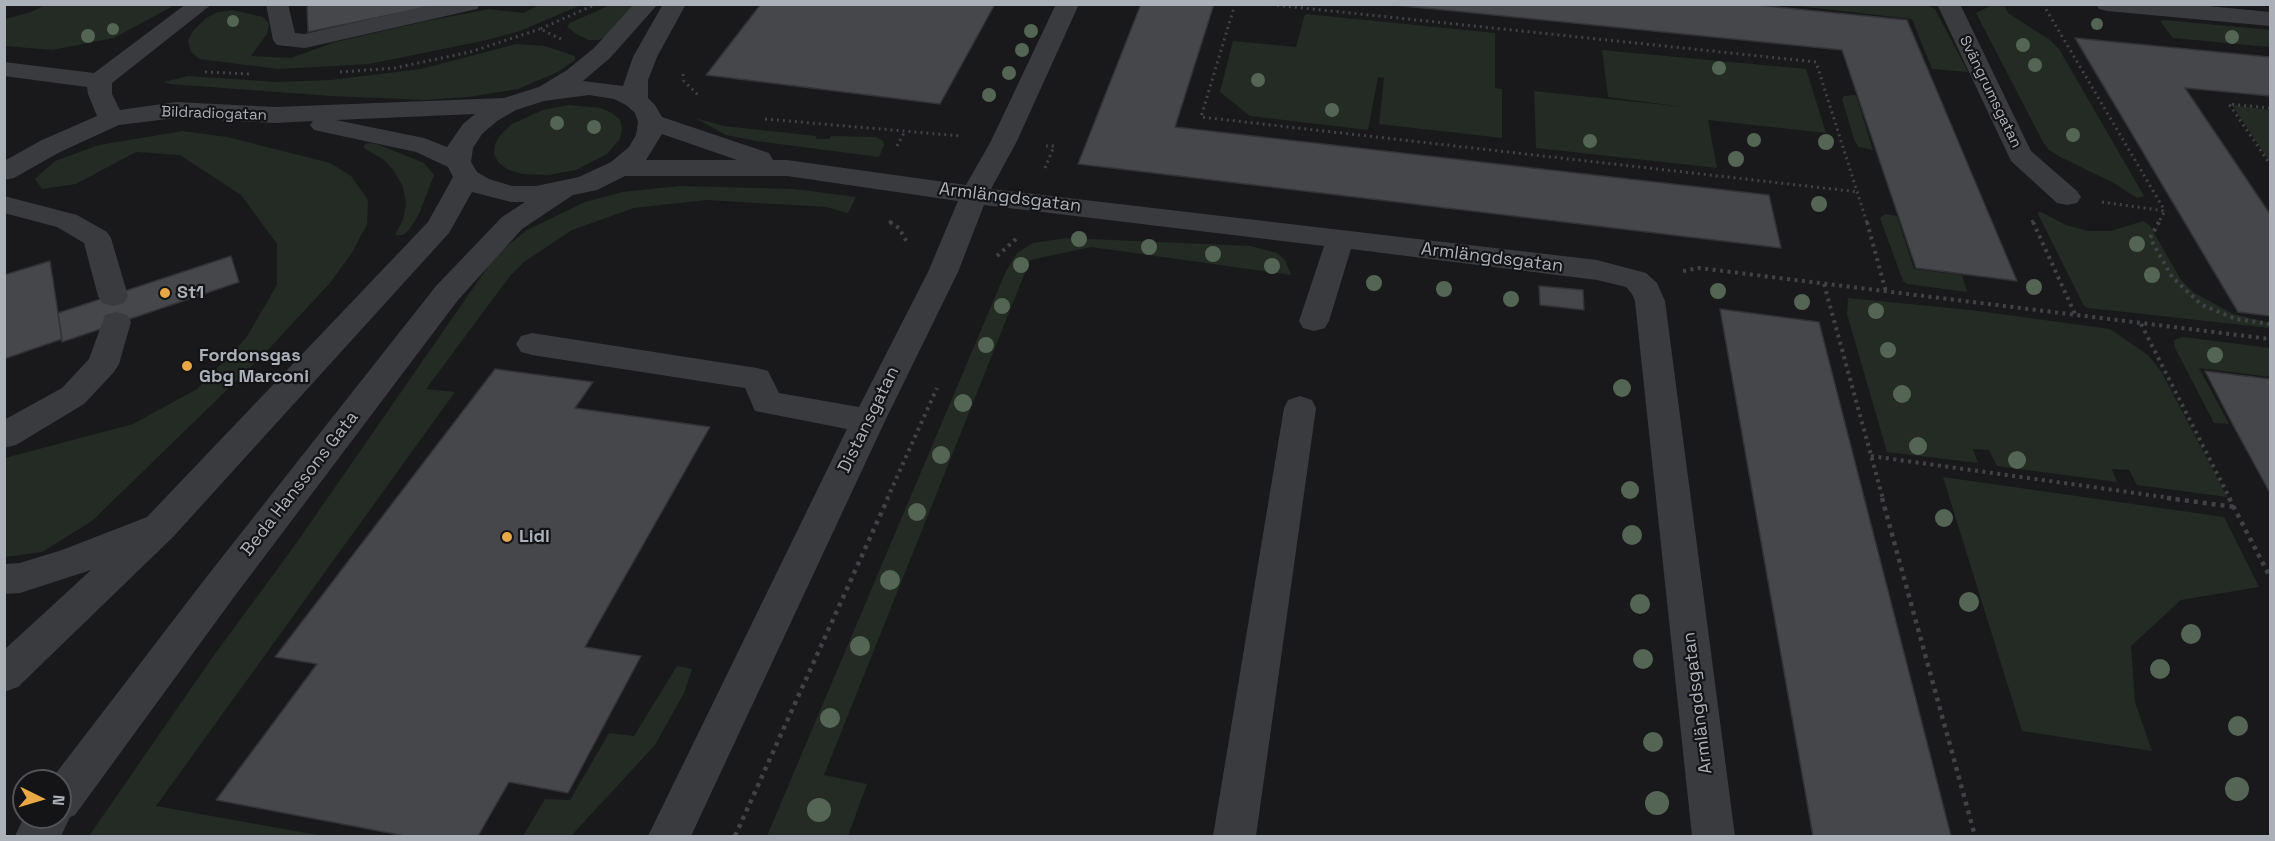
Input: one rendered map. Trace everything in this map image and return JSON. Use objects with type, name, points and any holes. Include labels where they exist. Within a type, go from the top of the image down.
[{"type":"street","points":[[4,69],[99,81],[137,50],[201,4]]},
{"type":"street","points":[[277,4],[285,40],[304,41],[469,4]]},
{"type":"street","points":[[4,675],[160,527],[439,226],[463,169],[460,148],[472,129],[507,105],[540,94],[576,75],[602,53],[648,4]]},
{"type":"street","points":[[635,100],[636,80],[645,57],[675,4]]},
{"type":"street","name":"Distansgatan","points":[[669,837],[868,421],[943,272],[974,195],[1004,141],[1068,4]]},
{"type":"street","name":"Svängrumsgatan","points":[[1948,4],[2020,155],[2067,197]]},
{"type":"street","points":[[2107,4],[2271,19]]},
{"type":"street","points":[[99,81],[99,94],[111,119]]},
{"type":"street","points":[[540,94],[589,88],[621,93],[635,100],[646,110],[651,122]]},
{"type":"street","name":"Bildradiogatan","points":[[4,172],[51,146],[111,119],[140,113],[176,110],[274,116],[507,105]]},
{"type":"street","name":"Bildradiogatan","points":[[274,116],[424,146],[463,169]]},
{"type":"street","name":"Beda Hanssons Gata","points":[[463,169],[479,185],[511,194],[536,194],[587,184],[620,168],[639,152],[649,135],[651,122]]},
{"type":"street","name":"Armlängdsgatan","points":[[651,122],[787,168]]},
{"type":"street","name":"Armlängdsgatan","points":[[620,168],[787,168],[974,195],[1597,270],[1635,280],[1646,290],[1650,301],[1714,837]]},
{"type":"street","name":"Beda Hanssons Gata","points":[[72,785],[447,293],[512,223],[563,190]]},
{"type":"street","points":[[4,204],[67,221],[97,238],[115,309],[103,364],[73,396],[4,436]]},
{"type":"street","points":[[1314,321],[1340,240]]},
{"type":"street","points":[[532,345],[757,379],[766,403],[868,421]]},
{"type":"street","points":[[1234,837],[1300,408]]},
{"type":"street","points":[[4,579],[20,578],[71,562],[131,536],[160,527]]},
{"type":"path","points":[[595,4],[540,29],[566,42],[602,53]]},
{"type":"path","points":[[1234,4],[1202,117],[1859,192]]},
{"type":"path","points":[[1265,4],[1816,62],[1859,192],[1886,292]]},
{"type":"path","points":[[2043,4],[2165,211]]},
{"type":"path","points":[[645,57],[671,60],[682,66],[684,81],[696,95],[706,101]]},
{"type":"path","points":[[2271,108],[2229,104],[2271,164]]},
{"type":"path","points":[[757,117],[1054,146],[1018,237],[1007,244],[994,262]]},
{"type":"path","points":[[904,130],[881,181],[862,207],[879,214],[899,228],[909,243],[907,251]]},
{"type":"path","points":[[2075,315],[2028,213],[2067,197],[2165,211]]},
{"type":"path","points":[[2165,211],[2150,238],[2172,277],[2202,305],[2236,319],[2271,324]]},
{"type":"path","points":[[1635,280],[1699,268],[2271,339]]},
{"type":"path","points":[[1824,284],[1975,837]]},
{"type":"path","points":[[2140,323],[2271,577]]},
{"type":"path","points":[[735,837],[938,385]]},
{"type":"path","points":[[1871,456],[2235,507]]},
{"type":"shaded area","points":[[542,4],[581,5],[520,31],[369,64],[278,69],[199,59],[191,52],[188,40],[193,31],[206,18],[218,12],[233,10],[263,17],[269,24],[267,34],[251,56],[291,58],[335,42],[427,21],[489,9],[523,13]]},
{"type":"shaded area","points":[[1994,4],[2004,5],[2008,13],[2050,40],[2059,49],[2144,196],[2137,198],[2112,182],[2049,150],[1976,13]]},
{"type":"shaded area","points":[[45,5],[175,5],[114,38],[52,50],[5,46],[5,19],[31,12]]},
{"type":"shaded area","points":[[610,5],[637,5],[608,35],[599,40],[589,40],[567,27],[570,23]]},
{"type":"shaded area","points":[[1788,5],[1926,5],[1935,9],[1968,72],[1932,69],[1912,19]]},
{"type":"shaded area","points":[[1305,14],[1495,33],[1495,88],[1502,89],[1502,138],[1379,124],[1384,78],[1378,77],[1368,130],[1250,116],[1220,92],[1233,41],[1296,47]]},
{"type":"shaded area","points":[[2160,21],[2270,30],[2270,47],[2173,38]]},
{"type":"shaded area","points":[[516,44],[545,46],[575,56],[575,60],[558,72],[518,89],[468,97],[425,100],[331,96],[164,82],[188,76],[277,82],[331,80],[421,69]]},
{"type":"shaded area","points":[[1602,50],[1806,69],[1826,133],[1708,120],[1717,168],[1536,148],[1534,91],[1684,107],[1608,97]]},
{"type":"shaded area","points":[[1856,95],[1873,150],[1859,147],[1855,142],[1842,99],[1844,96]]},
{"type":"shaded area","points":[[569,105],[601,108],[620,120],[622,129],[620,139],[607,154],[576,170],[548,175],[522,174],[507,169],[498,162],[494,154],[495,144],[501,134],[512,124],[543,110]]},
{"type":"shaded area","points":[[2232,105],[2270,110],[2270,162]]},
{"type":"shaded area","points":[[695,118],[724,126],[816,136],[816,139],[829,139],[831,136],[876,137],[883,141],[884,145],[879,157],[756,141],[726,135]]},
{"type":"shaded area","points":[[183,131],[227,137],[330,163],[351,176],[368,200],[367,224],[352,253],[330,283],[264,354],[92,521],[42,552],[5,557],[5,458],[133,424],[197,389],[246,338],[277,285],[277,244],[241,195],[180,155],[136,152],[76,184],[42,189],[35,179],[55,161],[99,145]]},
{"type":"shaded area","points":[[368,143],[377,144],[424,163],[434,175],[419,214],[403,235],[395,235],[403,220],[406,203],[403,187],[394,171],[384,160],[365,149],[363,146]]},
{"type":"shaded area","points":[[680,186],[795,189],[856,197],[848,213],[826,207],[707,200],[634,208],[572,230],[524,262],[510,276],[426,389],[455,392],[156,806],[323,836],[89,836],[212,658],[295,545],[487,268],[502,250],[527,230],[585,202],[622,192]]},
{"type":"shaded area","points":[[2039,211],[2066,225],[2088,231],[2111,231],[2143,221],[2150,226],[2181,280],[2193,292],[2233,314],[2270,323],[2270,328],[2084,306],[2038,214]]},
{"type":"shaded area","points":[[1885,214],[1897,216],[1914,269],[1962,275],[1967,292],[1907,284],[1903,281],[1880,218]]},
{"type":"shaded area","points":[[1066,238],[1251,246],[1277,253],[1285,260],[1291,275],[1091,247],[1030,260],[824,775],[867,784],[848,836],[767,836],[1006,271],[1017,253],[1033,243]]},
{"type":"shaded area","points":[[1848,298],[1971,310],[2110,329],[2148,355],[2161,371],[2227,497],[2137,485],[2129,470],[2112,469],[2117,482],[1997,466],[1989,450],[1973,449],[1978,463],[1887,452],[1847,314]]},
{"type":"shaded area","points":[[2183,337],[2270,348],[2270,377],[2199,368],[2229,424],[2214,423],[2175,348],[2174,340]]},
{"type":"shaded area","points":[[1943,477],[2224,517],[2259,587],[2181,600],[2131,646],[2135,702],[2152,751],[2022,731]]},
{"type":"shaded area","points":[[677,666],[692,669],[684,693],[655,745],[571,836],[523,836],[545,799],[570,800],[609,733],[634,736]]},
{"type":"building","points":[[307,4],[443,4],[308,32]]},
{"type":"building","points":[[761,4],[995,4],[940,104],[706,75]]},
{"type":"building","points":[[1141,4],[1214,4],[1175,127],[1769,195],[1781,248],[1078,164]]},
{"type":"building","points":[[1384,4],[1746,4],[1907,20],[2017,281],[1916,268],[1842,50]]},
{"type":"building","points":[[2075,38],[2270,57],[2270,96],[2185,88],[2270,214],[2270,316],[2238,312]]},
{"type":"building","points":[[231,256],[239,282],[62,342],[58,313]]},
{"type":"building","points":[[50,261],[62,339],[4,359],[4,275]]},
{"type":"building","points":[[1539,286],[1583,290],[1584,310],[1540,305]]},
{"type":"building","points":[[1720,309],[1819,322],[1951,836],[1813,836]]},
{"type":"building","name":"Lidl","points":[[495,369],[593,382],[575,408],[710,427],[585,647],[641,656],[568,793],[509,782],[478,836],[405,836],[216,800],[317,664],[275,657]]},
{"type":"building","points":[[2205,371],[2270,379],[2270,493],[2233,425]]},
{"type":"place","name":"St1","points":[[165,293]]},
{"type":"place","name":"Fordonsgas Gbg Marconi","points":[[187,366]]},
{"type":"place","name":"Lidl","points":[[507,537]]}]
